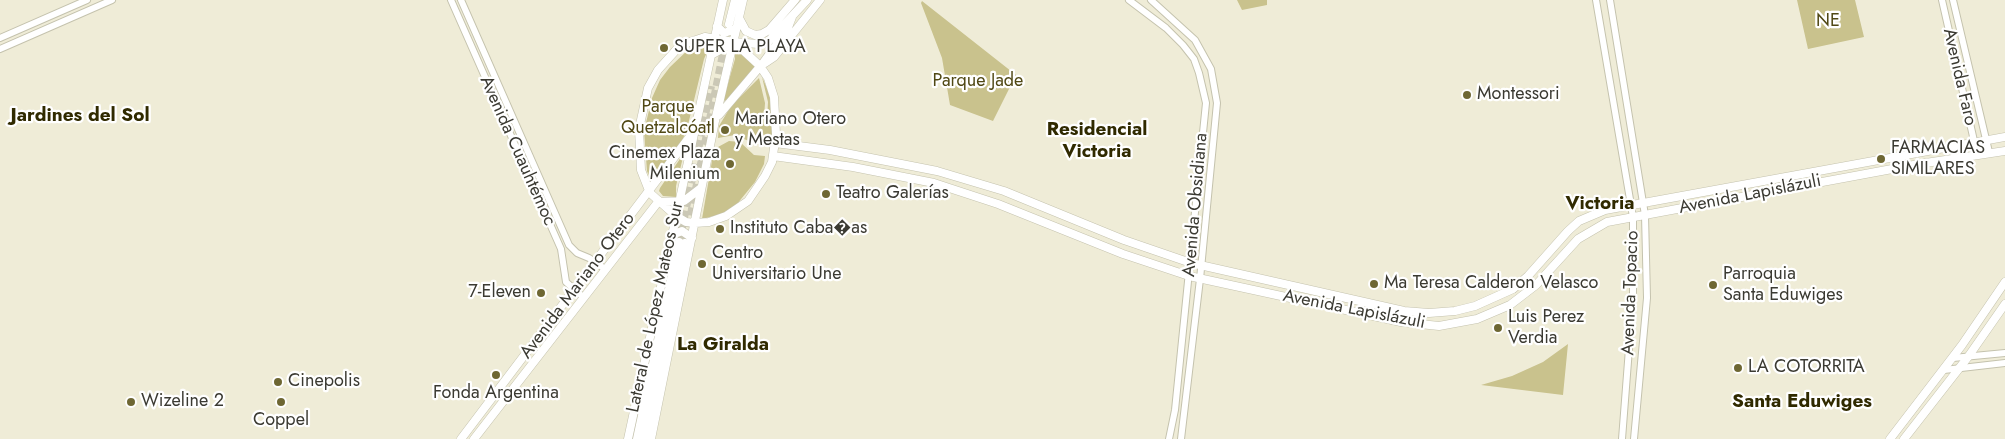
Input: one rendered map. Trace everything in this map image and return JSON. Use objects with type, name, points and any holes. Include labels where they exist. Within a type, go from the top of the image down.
[{"type":"main road","name":"Lateral de López Mateos Sur","points":[[651,439],[685,241],[694,222],[734,42],[727,26],[723,0]]},
{"type":"main road","points":[[727,26],[730,0]]},
{"type":"main road","points":[[727,26],[735,0]]},
{"type":"main road","name":"Lateral de López Mateos Sur","points":[[628,439],[710,55],[715,37],[739,16],[742,0]]},
{"type":"main road","points":[[739,16],[743,29],[758,35],[768,32],[795,0]]},
{"type":"main road","points":[[734,42],[760,66],[768,78],[774,97],[777,117],[779,144],[777,157],[748,201],[726,216],[709,222],[686,222],[658,202],[650,192],[641,170],[638,150],[641,111],[648,88],[658,70],[677,49],[696,39],[715,37],[734,42],[762,44],[774,36],[807,0]]},
{"type":"main road","points":[[760,66],[774,57],[820,0]]},
{"type":"main road","points":[[774,36],[783,15]]},
{"type":"main road","points":[[715,121],[787,30],[792,17]]},
{"type":"main road","points":[[710,55],[734,42]]},
{"type":"main road","name":"Avenida Mariano Otero","points":[[461,439],[650,192],[693,132]]},
{"type":"main road","name":"Avenida Lapislázuli","points":[[779,144],[830,150],[937,171],[1004,191],[1124,240],[1191,263],[1404,311],[1455,311],[1486,303],[1513,289],[1580,222],[1605,210],[2005,137]]},
{"type":"main road","name":"Avenida Lapislázuli","points":[[777,157],[853,167],[934,183],[998,204],[1123,254],[1190,276],[1424,326],[1455,325],[1477,319],[1510,305],[1536,285],[1585,234],[1607,222],[1977,154],[2005,151]]},
{"type":"main road","points":[[658,202],[678,203],[691,198],[701,188]]},
{"type":"main road","name":"Avenida Mariano Otero","points":[[474,439],[658,202]]},
{"type":"main road","points":[[644,439],[685,241],[682,231],[672,235]]},
{"type":"main road","points":[[636,439],[685,241]]},
{"type":"main road","points":[[1890,439],[1953,358],[2005,282]]},
{"type":"main road","points":[[1904,439],[1960,368],[2005,304]]},
{"type":"street","points":[[0,38],[87,0]]},
{"type":"street","points":[[0,49],[112,0]]},
{"type":"street","name":"Avenida Cuauhtémoc","points":[[451,0],[561,249],[566,282],[584,297]]},
{"type":"street","name":"Avenida Cuauhtémoc","points":[[461,0],[569,245],[577,253],[596,262],[605,269]]},
{"type":"street","name":"Avenida Obsidiana","points":[[1129,0],[1166,28],[1183,45],[1194,60],[1206,103],[1190,276],[1175,410],[1169,439]]},
{"type":"street","name":"Avenida Obsidiana","points":[[1150,0],[1195,40],[1210,69],[1217,103],[1202,265],[1181,439]]},
{"type":"street","name":"Avenida Topacio","points":[[1596,0],[1633,217],[1633,297],[1622,439]]},
{"type":"street","name":"Avenida Topacio","points":[[1610,0],[1645,214],[1646,298],[1634,439]]},
{"type":"street","name":"Avenida Faro","points":[[1942,0],[1977,154]]},
{"type":"street","name":"Avenida Faro","points":[[1954,0],[1989,152]]},
{"type":"street","points":[[1953,358],[2005,353]]},
{"type":"street","points":[[1944,370],[2005,363]]},
{"type":"green space","points":[[1237,0],[1267,0],[1267,5],[1242,10]]},
{"type":"green space","name":"NE","points":[[1797,0],[1855,0],[1864,37],[1808,49]]},
{"type":"green space","name":"Parque Jade","points":[[922,1],[1016,75],[993,121],[950,105],[942,58],[921,3]]},
{"type":"green space","name":"Parque Quetzalcóatl","points":[[702,41],[711,43],[704,59],[687,129],[682,141],[652,184],[647,171],[644,131],[652,98],[660,80],[670,67],[691,47]]},
{"type":"green space","points":[[735,47],[755,67],[727,100],[723,101],[735,59]]},
{"type":"green space","points":[[762,77],[771,97],[773,131],[771,139],[760,146],[735,135],[718,138],[719,126],[731,106],[759,78],[765,103],[764,118],[767,119],[768,102]]},
{"type":"green space","points":[[729,141],[740,142],[754,155],[765,156],[764,164],[755,182],[737,204],[726,213],[702,219],[713,155],[718,147]]},
{"type":"green space","points":[[684,153],[676,186],[676,197],[663,196],[659,191],[660,188]]},
{"type":"green space","points":[[1568,344],[1563,395],[1481,385],[1512,376],[1543,362]]},
{"type":"tunnel","points":[[686,239],[725,44]]},
{"type":"tunnel","points":[[679,242],[711,86]]},
{"type":"place","name":"SUPER LA PLAYA","points":[[664,48]]},
{"type":"place","name":"Montessori","points":[[1467,95]]},
{"type":"place","name":"Mariano Otero y Mestas","points":[[725,130]]},
{"type":"place","name":"FARMACIAS SIMILARES","points":[[1881,159]]},
{"type":"place","name":"Cinemex Plaza Milenium","points":[[730,164]]},
{"type":"place","name":"Teatro Galerías","points":[[826,194]]},
{"type":"place","name":"Instituto Caba�as","points":[[720,229]]},
{"type":"place","name":"Centro Universitario Une","points":[[702,264]]},
{"type":"place","name":"Ma Teresa Calderon Velasco","points":[[1374,284]]},
{"type":"place","name":"Parroquia Santa Eduwiges","points":[[1713,285]]},
{"type":"place","name":"7-Eleven","points":[[541,293]]},
{"type":"place","name":"Luis Perez Verdia","points":[[1498,328]]},
{"type":"place","name":"LA COTORRITA","points":[[1738,368]]},
{"type":"place","name":"Fonda Argentina","points":[[496,375]]},
{"type":"place","name":"Cinepolis","points":[[278,382]]},
{"type":"place","name":"Wizeline 2","points":[[131,402]]},
{"type":"place","name":"Coppel","points":[[281,402]]},
{"type":"district","name":"Jardines del Sol","points":[[80,116]]},
{"type":"district","name":"Residencial Victoria","points":[[1097,141]]},
{"type":"district","name":"Victoria","points":[[1600,204]]},
{"type":"district","name":"La Giralda","points":[[723,345]]},
{"type":"district","name":"Santa Eduwiges","points":[[1802,402]]}]
